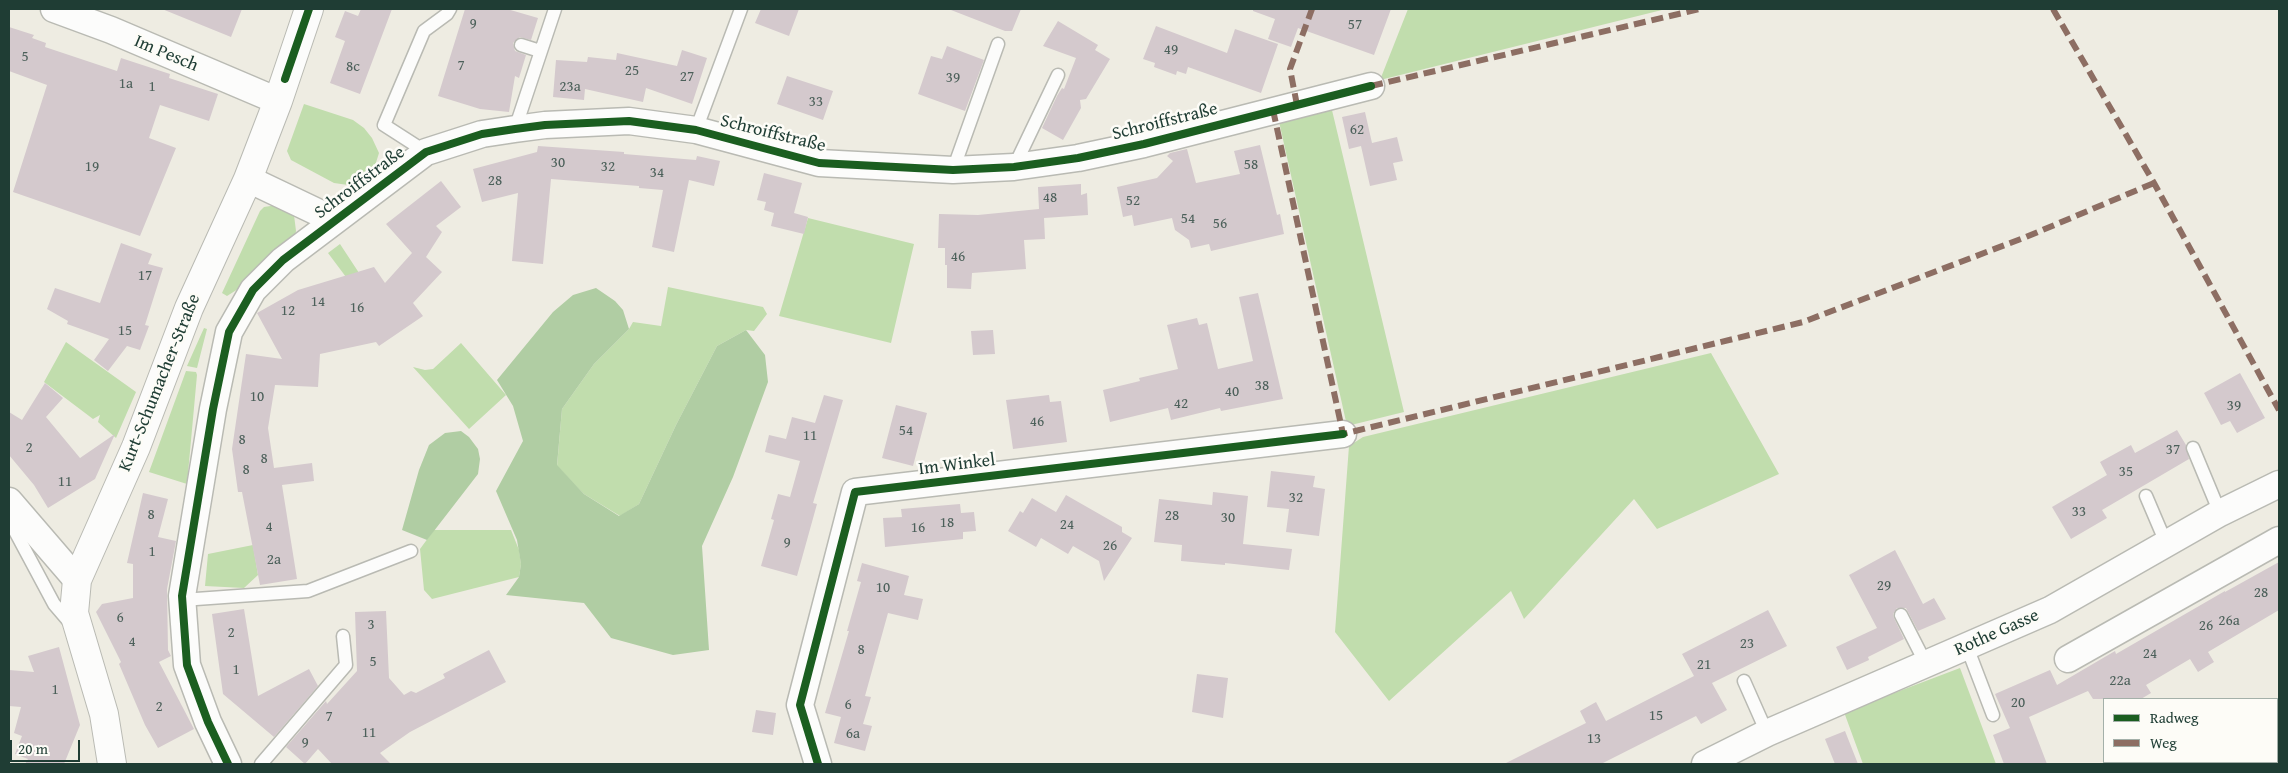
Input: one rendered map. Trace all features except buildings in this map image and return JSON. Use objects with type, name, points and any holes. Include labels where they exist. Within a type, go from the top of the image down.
[{"type":"main road","name":"Kurt-Schumacher-Straße","points":[[112,764],[104,714],[74,613],[77,580],[136,447],[189,308],[248,179],[278,101],[309,9]]},
{"type":"street","name":"Im Pesch","points":[[54,9],[111,30],[278,101]]},
{"type":"street","name":"Schroiffstraße","points":[[228,764],[208,722],[187,665],[182,600],[213,410],[229,332],[253,290],[283,260],[426,152],[482,134],[515,129],[545,125],[629,122],[696,130],[819,163],[953,170],[1014,167],[1078,158],[1144,144],[1371,86]]},
{"type":"street","name":"Schroiffstraße","points":[[248,179],[334,220]]},
{"type":"street","name":"Im Winkel","points":[[818,764],[800,705],[855,492],[1343,434]]},
{"type":"street","name":"Rothe Gasse","points":[[1705,764],[1767,734],[2050,610],[2220,512],[2279,484]]},
{"type":"street","points":[[9,501],[77,580]]},
{"type":"street","points":[[2068,659],[2279,540]]},
{"type":"lane","points":[[426,152],[384,125],[424,31],[447,14],[450,9]]},
{"type":"lane","points":[[515,129],[555,9]]},
{"type":"lane","name":"Schroiffstraße","points":[[696,130],[741,9]]},
{"type":"lane","points":[[953,170],[998,44]]},
{"type":"lane","points":[[521,45],[540,51]]},
{"type":"lane","points":[[1014,167],[1058,75]]},
{"type":"lane","points":[[2193,448],[2220,512]]},
{"type":"lane","points":[[2146,496],[2166,543]]},
{"type":"lane","points":[[9,520],[54,604],[81,635]]},
{"type":"lane","points":[[182,600],[308,591],[411,551]]},
{"type":"lane","points":[[1901,614],[1926,664]]},
{"type":"lane","points":[[261,764],[346,665],[343,636]]},
{"type":"lane","points":[[1966,647],[1993,715]]},
{"type":"lane","points":[[1744,681],[1767,734]]},
{"type":"green space","points":[[1408,9],[1666,9],[1380,80]]},
{"type":"green space","points":[[304,104],[353,120],[364,128],[372,138],[379,153],[374,169],[363,179],[348,185],[334,183],[291,160],[287,151]]},
{"type":"green space","points":[[1331,106],[1404,412],[1347,426],[1278,117]]},
{"type":"green space","points":[[277,205],[294,215],[296,231],[294,240],[268,270],[227,296],[222,293],[260,211],[264,207]]},
{"type":"green space","points":[[808,218],[914,244],[891,343],[779,316]]},
{"type":"green space","points":[[340,244],[363,279],[355,289],[328,253]]},
{"type":"green space","points":[[668,287],[763,307],[767,314],[754,331],[746,330],[717,346],[676,425],[639,504],[620,516],[584,494],[557,466],[562,409],[594,364],[629,329],[633,322],[661,326]]},
{"type":"green space","points":[[596,288],[615,301],[623,310],[629,329],[594,364],[562,409],[557,465],[584,494],[619,516],[639,504],[676,425],[717,346],[746,330],[765,355],[768,382],[733,477],[702,546],[709,650],[673,655],[611,638],[584,603],[506,595],[519,577],[521,564],[517,540],[496,491],[523,441],[513,406],[497,380],[553,312],[573,295]]},
{"type":"green space","points":[[204,328],[207,329],[197,368],[187,366]]},
{"type":"green space","points":[[66,342],[136,392],[116,438],[98,422],[100,415],[93,419],[44,382]]},
{"type":"green space","points":[[461,343],[506,395],[469,429],[413,367],[425,370],[433,369]]},
{"type":"green space","points":[[1711,353],[1779,474],[1657,529],[1634,499],[1524,619],[1511,591],[1389,701],[1335,632],[1349,446],[1363,437]]},
{"type":"green space","points":[[186,371],[196,372],[197,375],[187,484],[149,472]]},
{"type":"green space","points":[[461,431],[469,437],[478,449],[480,459],[478,474],[427,540],[402,530],[419,470],[429,445],[445,433]]},
{"type":"green space","points":[[434,530],[511,530],[519,550],[521,564],[519,577],[432,599],[424,590],[420,549]]},
{"type":"green space","points":[[253,545],[258,575],[244,588],[205,586],[208,554]]},
{"type":"green space","points":[[1960,668],[1996,764],[1863,764],[1844,712]]},
{"type":"marked path","points":[[1297,105],[1290,69],[1312,9]]},
{"type":"marked path","points":[[1371,86],[1700,9]]},
{"type":"marked path","points":[[2053,9],[2154,183],[2279,410]]},
{"type":"marked path","points":[[1273,110],[1343,434],[1803,322],[2026,237],[2154,183]]},
{"type":"cycle path","points":[[285,79],[309,9]]},
{"type":"cycle path","points":[[228,764],[208,722],[187,665],[182,596],[213,409],[229,332],[253,290],[283,260],[426,152],[482,134],[545,125],[629,121],[696,130],[819,163],[953,170],[1014,167],[1078,158],[1144,144],[1371,86]]},
{"type":"cycle path","points":[[818,764],[800,705],[855,492],[1343,434]]}]
